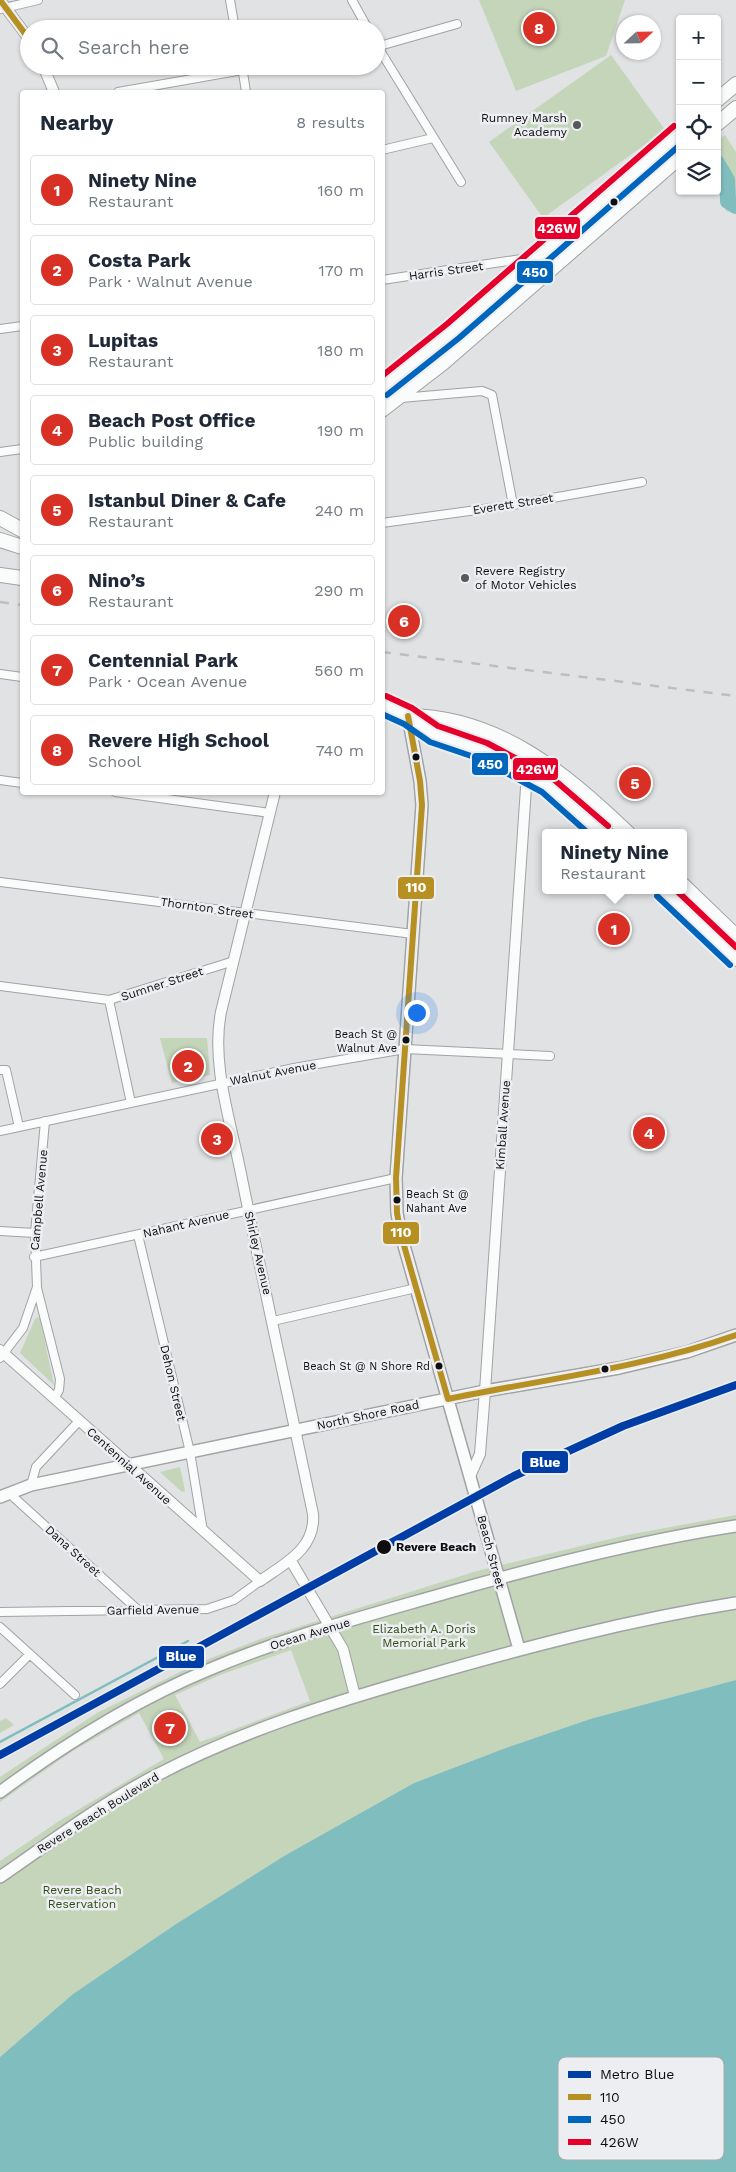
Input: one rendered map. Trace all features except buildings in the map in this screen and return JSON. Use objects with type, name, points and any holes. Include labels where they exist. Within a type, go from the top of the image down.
[{"type":"highway","points":[[721,97],[736,84]]},
{"type":"highway","points":[[721,121],[736,108]]},
{"type":"highway","points":[[385,386],[434,347],[676,136]]},
{"type":"highway","points":[[385,408],[455,352],[676,160]]},
{"type":"highway","points":[[0,518],[20,530]]},
{"type":"highway","points":[[0,526],[20,531]]},
{"type":"highway","points":[[0,540],[20,546]]},
{"type":"highway","points":[[0,575],[20,578]]},
{"type":"highway","points":[[385,705],[408,716],[434,734],[484,752],[527,773],[566,799],[598,829]]},
{"type":"highway","points":[[408,716],[458,723],[528,751],[575,784],[624,829]]},
{"type":"highway","points":[[687,889],[736,936]]},
{"type":"highway","points":[[667,894],[736,959]]},
{"type":"main road","name":"Beach Street","points":[[408,716],[421,793],[396,1178],[398,1220],[519,1649]]},
{"type":"main road","name":"North Shore Road","points":[[4,1495],[31,1485],[295,1430],[485,1391],[618,1368],[687,1352],[736,1335]]},
{"type":"main road","name":"Ocean Avenue","points":[[0,1792],[87,1733],[169,1688],[237,1658],[330,1628],[499,1578],[616,1550],[736,1526]]},
{"type":"main road","name":"Revere Beach Boulevard","points":[[0,1877],[133,1788],[226,1742],[355,1696],[519,1649],[630,1622],[736,1603]]},
{"type":"street","points":[[2,5],[38,0]]},
{"type":"street","points":[[230,0],[233,20]]},
{"type":"street","points":[[352,0],[363,20]]},
{"type":"street","points":[[2,5],[20,28]]},
{"type":"street","points":[[385,44],[457,24]]},
{"type":"street","points":[[385,59],[461,182]]},
{"type":"street","points":[[47,75],[53,90]]},
{"type":"street","points":[[128,90],[206,75]]},
{"type":"street","points":[[243,75],[246,90]]},
{"type":"street","points":[[385,149],[433,138]]},
{"type":"street","name":"Harris Street","points":[[385,280],[539,256]]},
{"type":"street","points":[[0,329],[20,326]]},
{"type":"street","points":[[399,398],[482,391],[492,395],[513,505]]},
{"type":"street","points":[[0,452],[20,450]]},
{"type":"street","name":"Everett Street","points":[[385,523],[513,505],[642,482]]},
{"type":"street","points":[[0,674],[20,677]]},
{"type":"street","name":"Kimball Avenue","points":[[471,1474],[480,1454],[527,773]]},
{"type":"street","points":[[0,780],[20,783]]},
{"type":"street","points":[[137,795],[270,813]]},
{"type":"street","name":"Shirley Avenue","points":[[275,795],[218,1029],[218,1051],[248,1210],[314,1520],[310,1537],[291,1561]]},
{"type":"street","name":"Thornton Street","points":[[0,882],[413,934]]},
{"type":"street","name":"Sumner Street","points":[[0,986],[109,1000],[234,961]]},
{"type":"street","points":[[109,1000],[131,1103]]},
{"type":"street","name":"Walnut Avenue","points":[[0,1131],[223,1083],[405,1048],[550,1056]]},
{"type":"street","points":[[0,1070],[6,1070],[19,1127]]},
{"type":"street","name":"Campbell Avenue","points":[[1,1354],[23,1328],[37,1287],[34,1233],[45,1121]]},
{"type":"street","name":"Nahant Avenue","points":[[34,1258],[396,1178]]},
{"type":"street","points":[[0,1231],[34,1233]]},
{"type":"street","name":"Dehon Street","points":[[138,1235],[190,1452],[203,1532]]},
{"type":"street","points":[[37,1287],[60,1379],[59,1390],[54,1399]]},
{"type":"street","points":[[273,1322],[416,1288]]},
{"type":"street","name":"Centennial Avenue","points":[[1,1354],[260,1581]]},
{"type":"street","points":[[31,1485],[36,1467],[79,1421]]},
{"type":"street","name":"Dana Street","points":[[4,1495],[138,1610]]},
{"type":"street","points":[[291,1561],[343,1649],[355,1696]]},
{"type":"street","name":"Garfield Avenue","points":[[0,1612],[217,1608],[234,1600],[291,1561]]},
{"type":"street","points":[[0,1627],[75,1695]]},
{"type":"street","points":[[0,1684],[30,1654]]},
{"type":"green space","points":[[479,0],[625,0],[620,15],[616,15],[616,27],[606,56],[516,91]]},
{"type":"green space","points":[[611,55],[665,130],[543,218],[489,142]]},
{"type":"green space","points":[[725,135],[736,152],[736,214],[726,211],[720,195],[721,138]]},
{"type":"green space","points":[[160,1038],[207,1038],[210,1075],[172,1083]]},
{"type":"green space","points":[[38,1317],[54,1385],[20,1353],[35,1319]]},
{"type":"green space","points":[[180,1467],[185,1491],[182,1492],[160,1472]]},
{"type":"green space","name":"Revere Beach Reservation","points":[[736,1515],[736,1680],[590,1719],[503,1749],[414,1783],[284,1856],[176,1924],[73,1994],[0,2057],[0,1861],[59,1821],[164,1759],[139,1713],[71,1752],[0,1802],[0,1777],[97,1713],[198,1663],[263,1638],[477,1571],[627,1535]],"holes":[[[291,1650],[310,1701],[200,1742],[175,1695],[220,1675]]]},
{"type":"green space","points":[[6,1718],[14,1725],[0,1733],[0,1721]]},
{"type":"water","points":[[736,1680],[736,2172],[0,2172],[0,2057],[73,1994],[176,1924],[284,1856],[414,1783],[503,1749],[590,1719]]},
{"type":"waterway","points":[[721,170],[727,180],[728,201],[736,206]]},
{"type":"waterway","points":[[0,1742],[188,1641]]},
{"type":"railway","points":[[0,602],[20,605]]},
{"type":"railway","points":[[385,652],[736,696]]},
{"type":"metro line","name":"Blue","points":[[0,1755],[514,1476],[623,1426],[736,1385]]},
{"type":"transit line","name":"110","points":[[0,0],[20,27]]},
{"type":"transit line","name":"426W","points":[[385,374],[447,324],[674,126]]},
{"type":"transit line","name":"450","points":[[387,395],[459,338],[676,148]]},
{"type":"transit line","name":"426W","points":[[386,696],[412,708],[438,726],[487,743],[551,777],[608,826]]},
{"type":"transit line","name":"450","points":[[385,715],[404,724],[430,742],[480,759],[542,792],[584,829]]},
{"type":"transit line","name":"110","points":[[408,716],[420,781],[422,805],[396,1178],[397,1213],[401,1235],[448,1399]]},
{"type":"transit line","name":"426W","points":[[680,894],[736,947]]},
{"type":"transit line","name":"450","points":[[657,896],[730,965]]},
{"type":"transit line","name":"110","points":[[448,1399],[593,1372],[665,1356],[736,1335]]},
{"type":"place","name":"Revere High School","points":[[539,28]]},
{"type":"place","name":"Rumney Marsh Academy","points":[[577,125]]},
{"type":"place","name":"Revere Registry of Motor Vehicles","points":[[465,578]]},
{"type":"place","name":"Nino’s","points":[[404,621]]},
{"type":"place","name":"Istanbul Diner & Cafe","points":[[635,783]]},
{"type":"place","name":"Ninety Nine","points":[[614,929]]},
{"type":"place","name":"Beach St @ Walnut Ave","points":[[406,1040]]},
{"type":"place","name":"Costa Park","points":[[188,1066]]},
{"type":"place","name":"Beach Post Office","points":[[649,1133]]},
{"type":"place","name":"Lupitas","points":[[217,1139]]},
{"type":"place","name":"Beach St @ Nahant Ave","points":[[397,1200]]},
{"type":"place","name":"Beach St @ N Shore Rd","points":[[439,1366]]},
{"type":"place","name":"Revere Beach","points":[[384,1547]]},
{"type":"place","name":"Centennial Park","points":[[170,1728]]},
{"type":"park label","name":"Elizabeth A. Doris Memorial Park","points":[[424,1636]]}]
